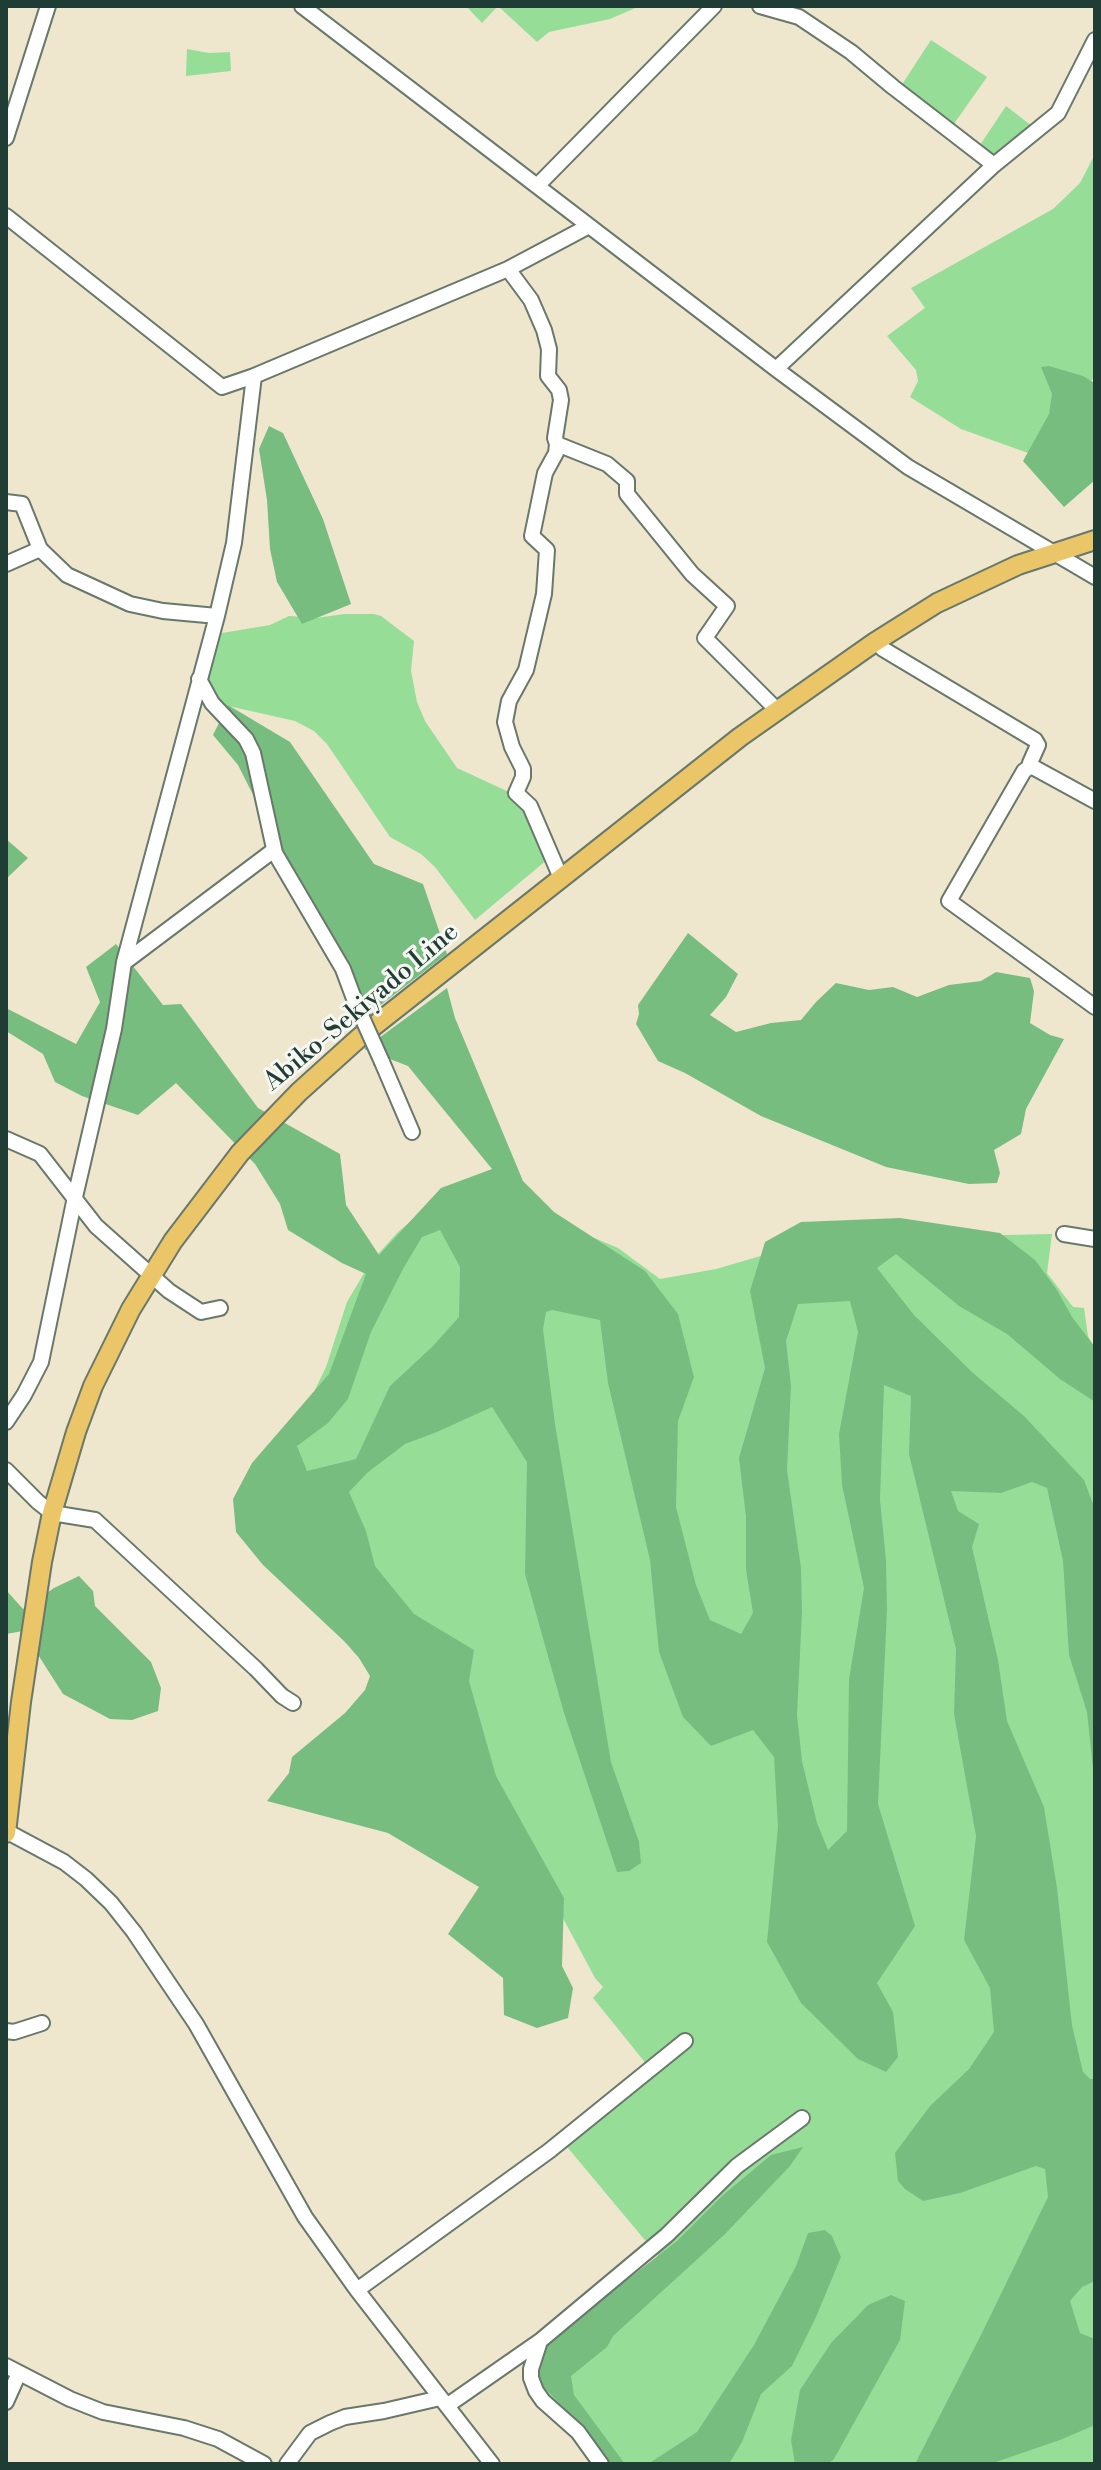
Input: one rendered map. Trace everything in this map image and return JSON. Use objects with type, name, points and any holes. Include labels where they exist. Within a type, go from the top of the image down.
[{"type":"main road","name":"Abiko-Sekiyado Line","points":[[6,1832],[29,1641],[52,1513],[76,1432],[93,1386],[131,1309],[173,1241],[240,1153],[299,1092],[360,1037],[777,710],[875,642],[961,590],[1018,565],[1095,540]]},
{"type":"street","points":[[6,138],[48,6]]},
{"type":"street","points":[[302,6],[908,467],[1095,577]]},
{"type":"street","points":[[537,186],[714,6]]},
{"type":"street","points":[[760,6],[799,17],[825,34],[994,165]]},
{"type":"street","points":[[776,369],[994,165],[1058,113],[1095,40]]},
{"type":"street","points":[[6,216],[222,387],[508,269],[589,226]]},
{"type":"street","points":[[508,269],[531,300],[544,330],[549,349],[548,376],[559,390],[561,400],[555,438],[556,453],[545,473],[532,536],[547,550],[544,594],[526,670],[509,701],[505,722],[512,747],[523,769],[516,793],[530,806],[561,878]]},
{"type":"street","points":[[6,1422],[41,1362],[114,1029],[124,962],[234,543],[254,376]]},
{"type":"street","points":[[557,444],[607,464],[627,481],[627,494],[692,574],[727,606],[705,638],[777,710]]},
{"type":"street","points":[[6,502],[22,504],[40,549],[67,575],[130,604],[163,611],[217,616]]},
{"type":"street","points":[[6,564],[40,549]]},
{"type":"street","points":[[875,642],[1035,740],[1038,745],[1031,766]]},
{"type":"street","points":[[199,679],[212,703],[246,739],[253,753],[274,850],[343,969],[412,1132]]},
{"type":"street","points":[[1031,766],[1095,801]]},
{"type":"street","points":[[1031,766],[1024,771],[949,901],[1095,1007]]},
{"type":"street","points":[[124,962],[274,850]]},
{"type":"street","points":[[6,1139],[40,1154],[96,1226],[169,1291],[201,1312],[220,1308]]},
{"type":"street","points":[[1064,1234],[1095,1239]]},
{"type":"street","points":[[6,1470],[52,1513],[95,1520],[293,1703]]},
{"type":"street","points":[[6,1832],[64,1862],[111,1903],[134,1932],[196,2024],[305,2217],[357,2290],[492,2464]]},
{"type":"street","points":[[6,2031],[14,2032],[42,2023]]},
{"type":"street","points":[[357,2290],[549,2151],[685,2041]]},
{"type":"street","points":[[287,2464],[310,2433],[330,2423],[345,2417],[444,2402],[540,2341],[667,2235],[737,2166],[802,2118]]},
{"type":"street","points":[[540,2341],[531,2369],[536,2391],[578,2432],[601,2464]]},
{"type":"street","points":[[6,2402],[12,2369],[103,2412],[184,2428],[218,2439],[264,2464]]},
{"type":"green space","points":[[466,6],[498,6],[482,23]]},
{"type":"green space","points":[[498,6],[640,6],[610,19],[549,32],[537,42]]},
{"type":"green space","points":[[931,40],[987,77],[951,128],[899,89]]},
{"type":"green space","points":[[187,49],[209,53],[230,52],[231,71],[186,76]]},
{"type":"green space","points":[[1006,106],[1032,126],[998,159],[978,148]]},
{"type":"green space","points":[[1095,154],[1095,378],[1077,389],[1028,453],[961,429],[910,397],[918,381],[916,370],[887,336],[925,308],[911,288],[1053,209],[1080,183]]},
{"type":"green space","points":[[1049,366],[1083,376],[1095,383],[1095,480],[1064,507],[1023,461],[1049,414],[1052,394],[1041,367]]},
{"type":"green space","points":[[269,426],[283,433],[323,519],[351,604],[302,624],[277,582],[270,549],[259,449]]},
{"type":"green space","points":[[344,614],[381,616],[414,641],[411,671],[417,702],[425,721],[457,768],[509,792],[523,802],[548,859],[475,920],[435,867],[421,854],[390,837],[327,744],[314,731],[295,721],[215,703],[203,679],[216,634],[270,625],[289,616],[316,618]]},
{"type":"green space","points":[[228,705],[290,742],[374,864],[423,884],[447,954],[365,1017],[238,765],[213,735]]},
{"type":"green space","points":[[6,839],[28,858],[6,879]]},
{"type":"green space","points":[[688,933],[738,974],[726,997],[710,1015],[736,1032],[771,1023],[801,1020],[836,983],[869,990],[893,987],[917,997],[949,985],[981,981],[996,972],[1030,978],[1034,991],[1030,1023],[1064,1039],[1026,1109],[1021,1134],[994,1150],[1000,1173],[997,1183],[969,1184],[886,1167],[761,1116],[658,1061],[636,1024],[638,1005]]},
{"type":"green space","points":[[116,944],[163,1005],[181,1004],[258,1108],[340,1154],[346,1205],[379,1255],[441,1188],[492,1169],[408,1066],[364,1049],[447,988],[455,1018],[523,1181],[554,1212],[645,1271],[678,1314],[694,1377],[678,1421],[676,1507],[696,1585],[710,1620],[741,1634],[753,1613],[746,1570],[746,1517],[739,1458],[765,1368],[750,1291],[765,1242],[801,1222],[900,1218],[1000,1233],[1035,1260],[1057,1290],[1072,1317],[1095,1347],[1095,1402],[1060,1379],[1007,1334],[959,1306],[896,1254],[877,1268],[914,1315],[973,1373],[1024,1416],[1084,1480],[1095,1509],[1095,1788],[1087,1712],[1069,1655],[1063,1561],[1047,1488],[1032,1482],[1001,1493],[951,1491],[958,1511],[979,1524],[972,1547],[998,1660],[1007,1721],[1044,1807],[1057,1888],[1072,2025],[1083,2072],[1090,2079],[1095,2079],[1095,2281],[1082,2287],[1070,2301],[1080,2333],[1095,2339],[1095,2425],[990,2464],[915,2464],[1048,2197],[1045,2169],[1036,2166],[960,2193],[923,2201],[898,2181],[895,2153],[930,2106],[969,2069],[994,2032],[990,1988],[964,1940],[976,1836],[954,1714],[956,1649],[909,1454],[911,1396],[884,1385],[880,1500],[887,1610],[878,1804],[915,1926],[877,1983],[893,2012],[898,2057],[886,2072],[858,2059],[801,2003],[767,1942],[778,1827],[774,1757],[753,1730],[711,1746],[683,1717],[659,1652],[650,1560],[608,1383],[600,1320],[552,1310],[546,1312],[543,1329],[555,1424],[611,1762],[639,1842],[641,1863],[629,1871],[617,1872],[564,1713],[525,1574],[527,1462],[492,1407],[405,1444],[367,1473],[349,1492],[366,1531],[375,1566],[414,1614],[474,1650],[469,1681],[496,1776],[564,1898],[562,1966],[573,1988],[568,2018],[537,2028],[504,2015],[503,1978],[448,1934],[479,1887],[388,1833],[267,1801],[289,1773],[292,1757],[345,1713],[365,1690],[370,1676],[345,1642],[263,1565],[236,1532],[233,1499],[252,1463],[329,1374],[366,1274],[288,1230],[280,1204],[255,1164],[176,1083],[138,1115],[82,1096],[55,1082],[43,1054],[6,1031],[6,1008],[76,1044],[100,1002],[86,967]],"holes":[[[440,1230],[460,1267],[459,1317],[390,1386],[356,1459],[307,1471],[297,1446],[328,1423],[348,1399],[371,1332],[403,1269],[422,1237]],[[850,1301],[858,1332],[839,1434],[842,1485],[864,1588],[849,1679],[847,1831],[828,1850],[817,1823],[802,1761],[797,1715],[801,1568],[787,1470],[791,1386],[786,1341],[798,1304]]]},
{"type":"green space","points":[[424,1210],[578,1231],[618,1248],[660,1279],[716,1269],[764,1255],[959,1236],[1052,1234],[1047,1273],[1073,1307],[1084,1308],[1088,1336],[1095,1349],[1095,2464],[605,2464],[540,2390],[535,2375],[544,2350],[555,2337],[664,2263],[563,2142],[652,2071],[593,1998],[603,1987],[595,1978],[541,1877],[284,1498],[308,1404],[326,1367],[347,1302],[370,1263],[398,1232]]},
{"type":"green space","points":[[79,1576],[93,1591],[95,1606],[151,1662],[161,1688],[158,1711],[132,1720],[110,1719],[63,1694],[23,1631],[6,1634],[6,1590],[23,1609]]},
{"type":"green space","points":[[803,2147],[790,2166],[725,2234],[613,2336],[607,2347],[571,2376],[574,2395],[625,2464],[606,2464],[572,2417],[523,2365],[677,2241],[722,2196],[771,2155]]},
{"type":"green space","points":[[825,2230],[832,2236],[841,2257],[792,2366],[761,2394],[742,2442],[729,2464],[648,2464],[697,2432],[754,2345],[796,2266],[808,2233]]},
{"type":"green space","points":[[891,2295],[905,2301],[900,2340],[834,2459],[828,2464],[795,2464],[791,2440],[800,2390],[831,2343],[868,2305]]}]
